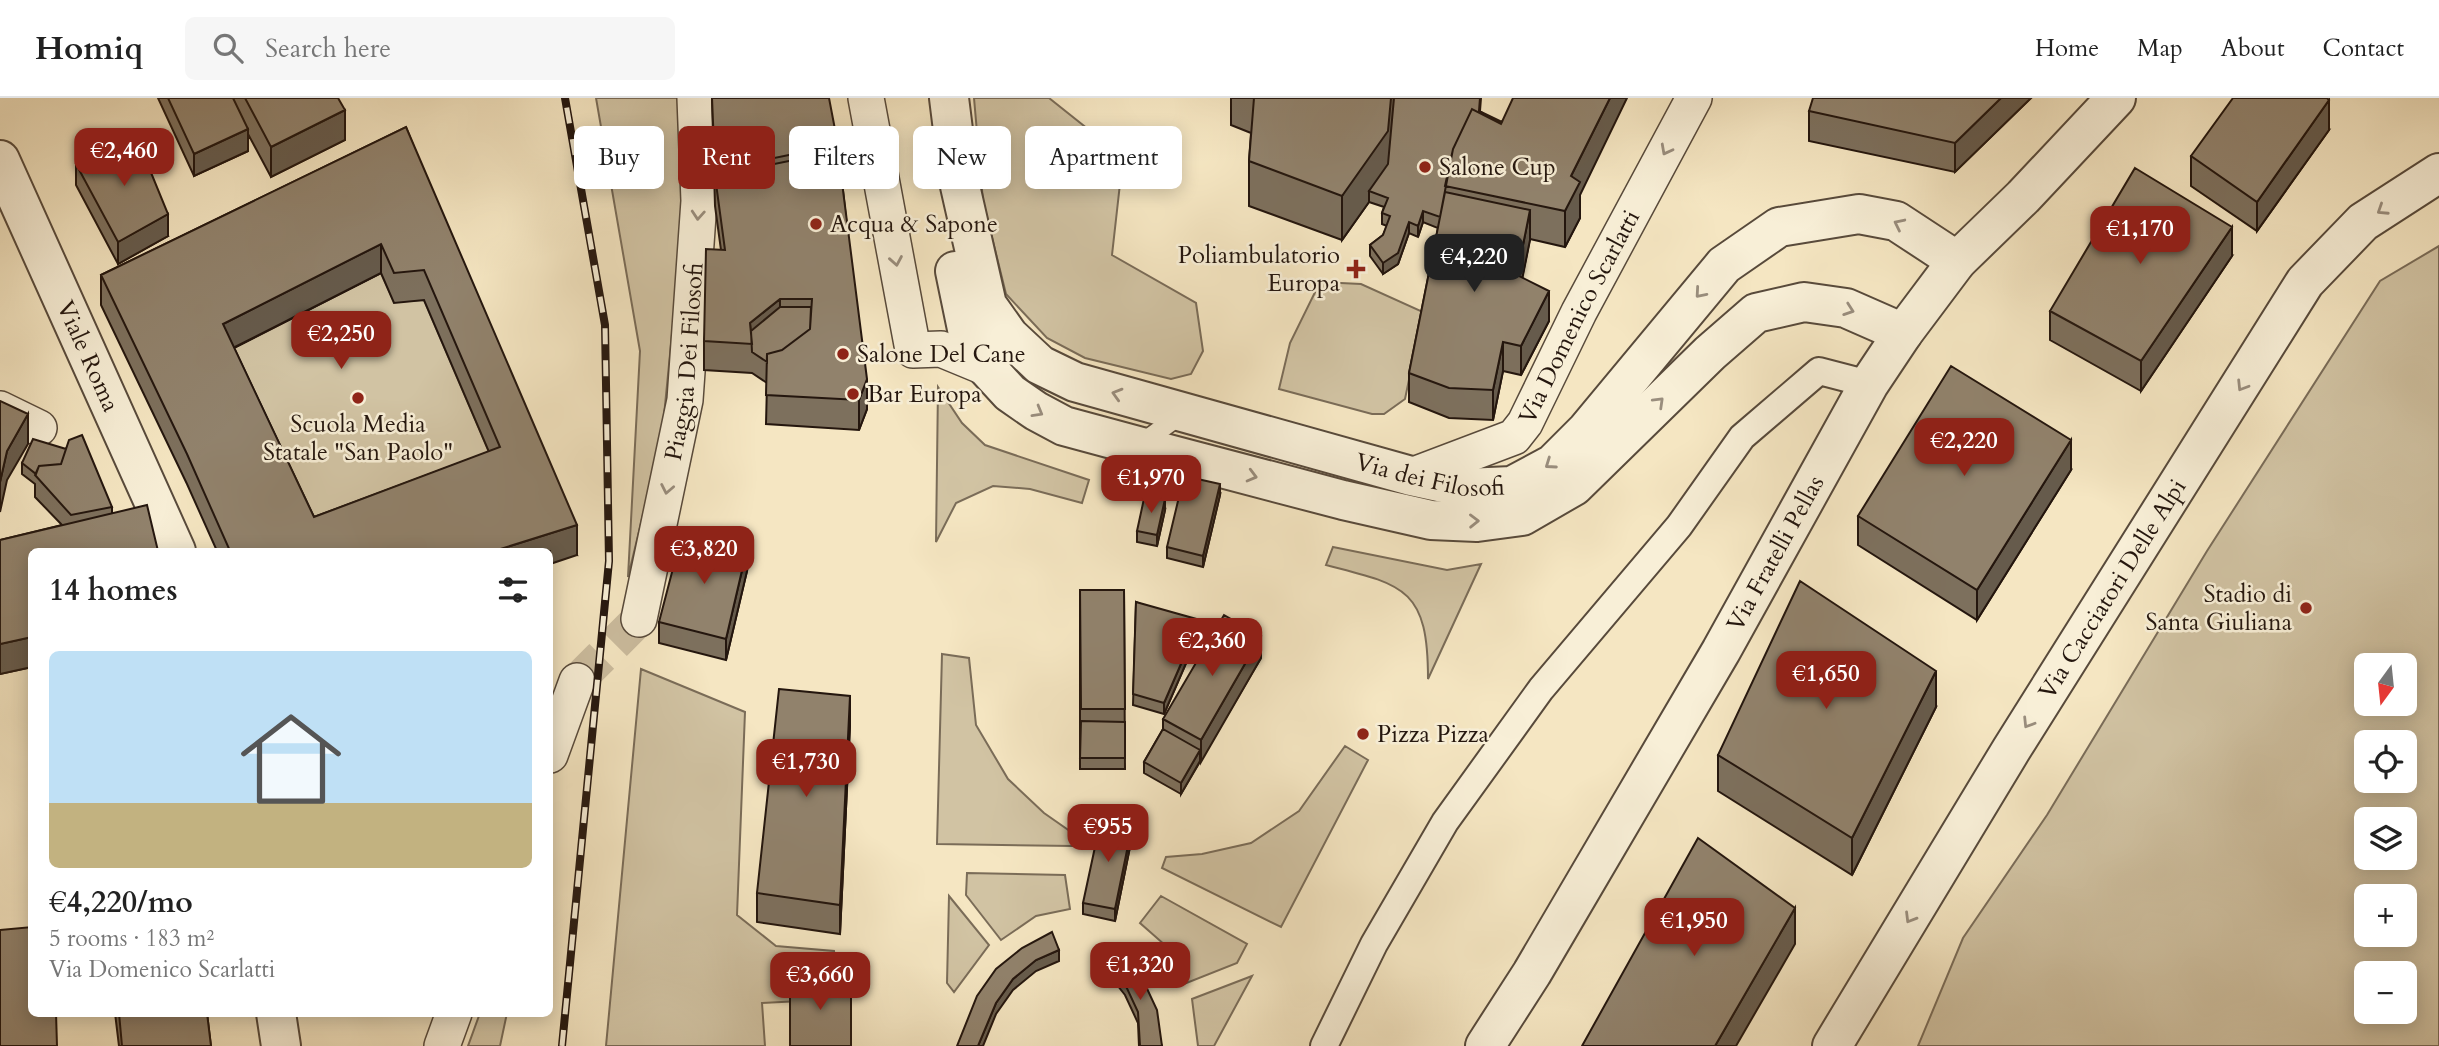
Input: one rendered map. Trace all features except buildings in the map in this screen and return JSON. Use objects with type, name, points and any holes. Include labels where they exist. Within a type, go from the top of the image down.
[{"type":"street","name":"Piaggia Dei Filosofi","points":[[639,619],[685,400],[699,201],[695,98]]},
{"type":"street","points":[[866,98],[912,350],[941,349],[987,368]]},
{"type":"street","name":"Via dei Filosofi","points":[[949,98],[952,126]]},
{"type":"street","name":"Via Domenico Scarlatti","points":[[1411,476],[1514,437],[1524,424],[1693,98]]},
{"type":"street","name":"Via Fratelli Pellas","points":[[1485,1046],[1532,973],[1721,651],[1869,384],[1957,261],[2116,98]]},
{"type":"street","name":"Viale Roma","points":[[0,160],[72,314],[175,548]]},
{"type":"street","name":"Via Cacciatori Delle Alpi","points":[[1841,1038],[2011,750],[2305,282],[2363,222],[2439,173]]},
{"type":"street","name":"Via dei Filosofi","points":[[960,189],[954,265],[967,329],[987,368],[1010,393],[1064,426],[1343,500],[1431,520],[1477,522],[1522,516],[1574,485],[1710,353],[1756,313],[1804,302],[1846,308],[1903,333]]},
{"type":"street","name":"Via dei Filosofi","points":[[961,189],[987,305],[1009,336],[1040,365],[1075,382],[1411,476],[1466,488],[1512,486],[1553,464],[1587,429],[1724,265],[1779,227],[1859,214],[1871,216],[1896,221],[1957,261]]},
{"type":"street","points":[[1324,1046],[1374,944],[1445,822],[1541,689],[1679,526],[1742,437],[1819,371],[1869,384]]},
{"type":"street","points":[[0,410],[39,428]]},
{"type":"street","points":[[553,747],[577,681]]},
{"type":"street","points":[[277,1017],[281,1046]]},
{"type":"street","points":[[442,1046],[453,1017]]},
{"type":"lane","points":[[1129,483],[1138,446],[1183,413]]},
{"type":"shaded area","points":[[596,98],[680,98],[678,189],[681,189],[682,232],[662,436],[628,577],[640,351],[612,189],[664,189],[664,126],[601,126]]},
{"type":"shaded area","points":[[974,98],[1049,98],[1084,126],[1025,126],[1025,189],[1119,189],[1112,255],[1196,303],[1203,351],[1191,374],[1171,379],[1085,358],[1047,338],[1006,294],[982,189],[1011,189],[1011,126],[976,126]]},
{"type":"shaded area","name":"Stadio di Santa Giuliana","points":[[2439,246],[2439,1046],[1918,1046],[1963,938],[2047,815],[2207,551],[2380,281]]},
{"type":"shaded area","points":[[381,273],[394,302],[424,300],[500,477],[314,547],[223,353]]},
{"type":"shaded area","points":[[1320,282],[1361,284],[1423,312],[1405,399],[1384,414],[1372,414],[1279,389],[1290,343]]},
{"type":"shaded area","points":[[938,387],[962,423],[985,445],[1089,480],[1082,503],[1030,489],[993,486],[956,503],[936,542]]},
{"type":"shaded area","points":[[1333,547],[1447,570],[1481,564],[1428,679],[1427,649],[1417,609],[1407,596],[1393,586],[1326,565]]},
{"type":"shaded area","points":[[942,654],[969,658],[976,725],[1008,779],[1044,813],[1074,834],[1073,846],[937,844]]},
{"type":"shaded area","points":[[641,669],[745,712],[737,915],[776,946],[834,951],[839,999],[762,1003],[765,1046],[606,1046]]},
{"type":"shaded area","points":[[1345,746],[1368,760],[1281,927],[1162,868],[1166,857],[1202,854],[1251,843],[1299,811]]},
{"type":"shaded area","points":[[967,873],[1065,875],[1070,909],[1036,916],[1001,940],[966,895]]},
{"type":"shaded area","points":[[949,896],[989,945],[954,992],[947,983]]},
{"type":"shaded area","points":[[1161,896],[1247,944],[1237,963],[1184,984],[1165,945],[1140,923]]},
{"type":"shaded area","points":[[1252,976],[1214,1046],[1198,1046],[1192,999]]},
{"type":"shaded area","points":[[479,1017],[506,1017],[500,1046],[468,1046]]},
{"type":"tunnel","points":[[577,681],[639,619]]},
{"type":"railway","points":[[562,1046],[609,561],[605,325],[565,98]]},
{"type":"place","name":"Salone Cup","points":[[1425,167]]},
{"type":"place","name":"Acqua & Sapone","points":[[816,224]]},
{"type":"place","name":"Poliambulatorio Europa","points":[[1356,269]]},
{"type":"place","name":"Salone Del Cane","points":[[843,354]]},
{"type":"place","name":"Bar Europa","points":[[853,394]]},
{"type":"place","name":"Scuola Media Statale \"San Paolo\"","points":[[358,398]]},
{"type":"place","name":"Stadio di Santa Giuliana","points":[[2306,608]]},
{"type":"place","name":"Pizza Pizza","points":[[1363,734]]}]
